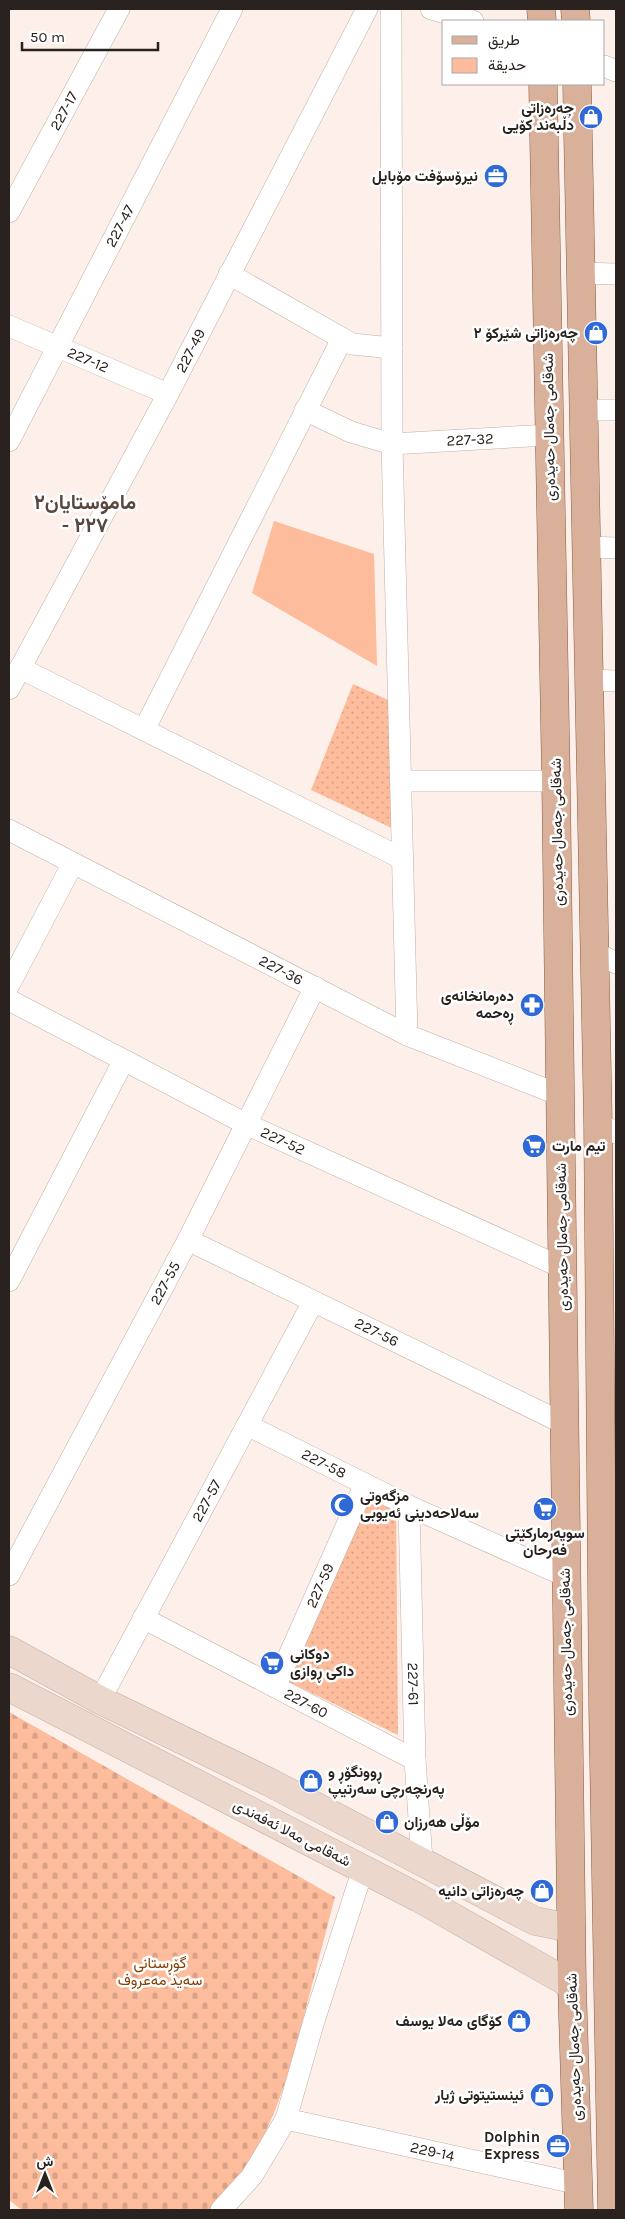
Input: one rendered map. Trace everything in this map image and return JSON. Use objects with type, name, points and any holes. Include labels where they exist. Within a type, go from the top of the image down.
[{"type":"main road","name":"شەقامی جەمال حەیدەری","points":[[543,85],[556,781],[565,1424],[564,1927],[572,1985],[579,2197]]},
{"type":"main road","points":[[577,85],[589,680],[605,957],[607,1128],[604,1306],[608,1430],[614,2209]]},
{"type":"main road","points":[[548,340],[583,340]]},
{"type":"main road","points":[[562,1315],[604,1306]]},
{"type":"main road","points":[[9,1650],[100,1700],[269,1782],[535,1921],[564,1927],[549,1971]]},
{"type":"main road","points":[[43,1706],[57,1677]]},
{"type":"main road","name":"شەقامی مەلا ئەفەندی","points":[[9,1687],[419,1898],[572,1985]]},
{"type":"street","name":"227-17","points":[[9,212],[118,9]]},
{"type":"street","name":"227-47","points":[[9,441],[232,9]]},
{"type":"street","name":"227-49","points":[[9,689],[168,394],[366,9]]},
{"type":"street","points":[[391,9],[392,444],[407,1035]]},
{"type":"street","points":[[431,9],[470,20]]},
{"type":"street","points":[[580,273],[616,274]]},
{"type":"street","points":[[229,274],[352,344],[392,348]]},
{"type":"street","name":"227-12","points":[[9,326],[58,345],[168,394]]},
{"type":"street","points":[[144,730],[342,339]]},
{"type":"street","name":"227-32","points":[[305,410],[351,432],[392,444],[549,435]]},
{"type":"street","points":[[584,410],[616,410]]},
{"type":"street","points":[[587,547],[616,548]]},
{"type":"street","points":[[20,668],[403,859]]},
{"type":"street","points":[[589,680],[616,681]]},
{"type":"street","points":[[401,781],[556,781]]},
{"type":"street","name":"227-36","points":[[9,830],[407,1035],[560,1095]]},
{"type":"street","points":[[9,984],[73,863]]},
{"type":"street","name":"227-55","points":[[9,1576],[188,1240],[315,988]]},
{"type":"street","name":"227-52","points":[[9,1000],[246,1124],[563,1268]]},
{"type":"street","points":[[9,1282],[124,1060]]},
{"type":"street","name":"227-56","points":[[188,1240],[565,1424]]},
{"type":"street","name":"227-57","points":[[100,1700],[246,1425],[314,1302]]},
{"type":"street","name":"227-58","points":[[246,1425],[409,1506],[565,1576]]},
{"type":"street","name":"227-59","points":[[275,1687],[365,1484]]},
{"type":"street","name":"227-61","points":[[409,1506],[415,1760],[422,1861]]},
{"type":"street","name":"227-60","points":[[144,1618],[415,1760]]},
{"type":"street","points":[[221,2210],[252,2176],[286,2118],[313,2024],[363,1869]]},
{"type":"street","name":"229-14","points":[[286,2118],[579,2197]]},
{"type":"green space","points":[[274,521],[374,554],[377,666],[252,593]]},
{"type":"green space","points":[[353,684],[395,703],[396,830],[311,790]]},
{"type":"green space","points":[[371,1498],[396,1509],[398,1735],[285,1680]]},
{"type":"green space","name":"گۆڕستانی سەید مەعروف","points":[[9,1712],[335,1897],[298,2039],[282,2093],[272,2118],[246,2167],[209,2210],[22,2210],[9,2200]]},
{"type":"place","name":"چەرەزاتی دڵبەند کۆیی","points":[[591,117]]},
{"type":"place","name":"نیرۆسۆفت مۆبایل","points":[[496,176]]},
{"type":"place","name":"چەرەزاتی شێرکۆ ٢","points":[[596,333]]},
{"type":"place","name":"دەرمانخانەی ڕەحمە","points":[[532,1005]]},
{"type":"place","name":"تیم مارت","points":[[534,1146]]},
{"type":"place","name":"مزگەوتی سەلاحەدینی ئەیوبی","points":[[342,1505]]},
{"type":"place","name":"سوپەرمارکێتی فەرحان","points":[[545,1509]]},
{"type":"place","name":"دوکانی داکی ڕوازی","points":[[272,1663]]},
{"type":"place","name":"ڕوونگۆڕ و پەرنچەرچی سەرتیپ","points":[[311,1781]]},
{"type":"place","name":"مۆڵی هەرزان","points":[[387,1822]]},
{"type":"place","name":"چەرەزاتی دانیە","points":[[542,1891]]},
{"type":"place","name":"کۆگای مەلا یوسف","points":[[519,2021]]},
{"type":"place","name":"ئینستیتوتی ژیار","points":[[542,2095]]},
{"type":"place","name":"Dolphin Express","points":[[558,2146]]},
{"type":"district","name":"مامۆستایان٢ - ٢٢٧","points":[[85,514]]}]
